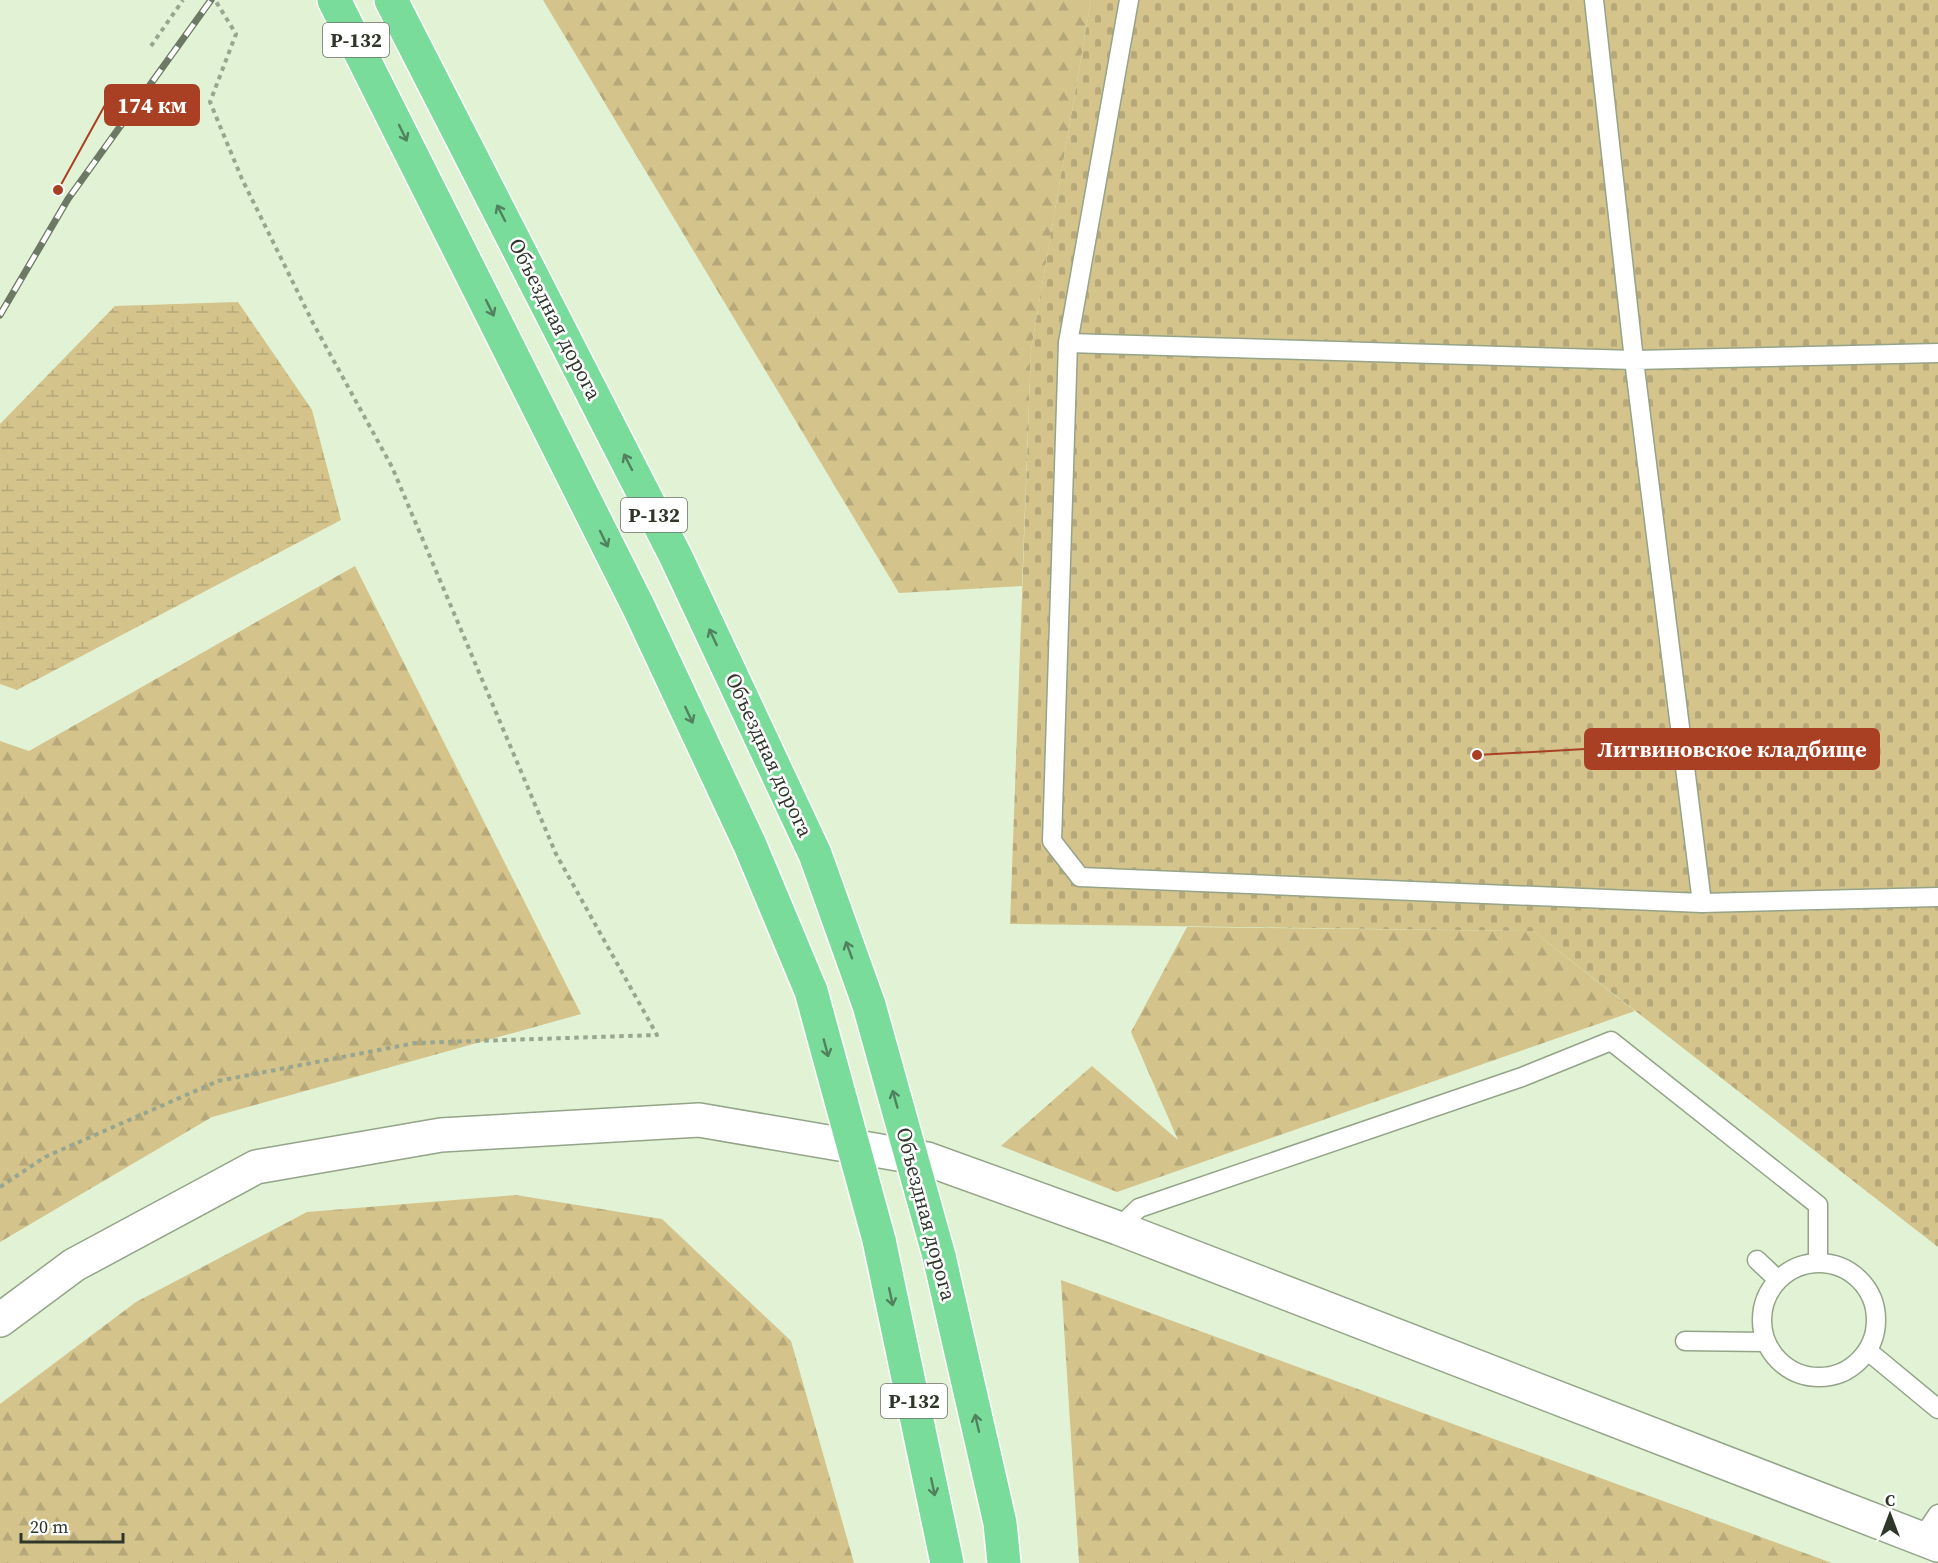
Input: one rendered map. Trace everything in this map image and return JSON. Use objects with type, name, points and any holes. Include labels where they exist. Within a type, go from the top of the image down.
[{"type":"highway","name":"Р-132","points":[[334,0],[377,81],[639,608],[750,845],[811,991],[879,1239],[947,1563]]},
{"type":"highway","name":"Объездная дорога","points":[[391,0],[676,557],[814,854],[869,1005],[939,1257],[1000,1523],[1004,1563]]},
{"type":"street","points":[[0,1320],[74,1265],[256,1167],[441,1136],[699,1120],[927,1159],[1118,1228],[1932,1533]]},
{"type":"lane","points":[[1129,0],[1068,343],[1052,841],[1080,877],[1702,903],[1938,897]]},
{"type":"lane","points":[[1594,0],[1634,360],[1702,903]]},
{"type":"lane","points":[[1068,343],[1634,360],[1938,353]]},
{"type":"lane","points":[[1118,1228],[1139,1208],[1522,1077],[1611,1041],[1818,1205],[1818,1262]]},
{"type":"lane","points":[[1522,1077],[1536,1089]]},
{"type":"lane","points":[[1757,1260],[1777,1279]]},
{"type":"lane","points":[[1818,1262],[1841,1266],[1860,1279],[1872,1298],[1877,1320],[1875,1335],[1868,1351],[1856,1365],[1841,1374],[1818,1378],[1796,1374],[1777,1361],[1765,1342],[1760,1320],[1765,1298],[1777,1279],[1796,1266],[1818,1262]]},
{"type":"lane","points":[[1685,1341],[1765,1342]]},
{"type":"lane","points":[[1868,1351],[1938,1409]]},
{"type":"path","points":[[151,45],[183,0]]},
{"type":"path","points":[[0,1187],[45,1157],[218,1081],[415,1043],[657,1035],[556,854],[392,467],[313,323],[242,179],[210,102],[236,34],[215,0]]},
{"type":"green space","points":[[543,0],[1091,0],[1031,350],[1022,586],[899,593]]},
{"type":"green space","points":[[1091,0],[1938,0],[1938,1247],[1533,931],[1010,924],[1031,350]]},
{"type":"green space","points":[[238,302],[312,410],[341,520],[17,690],[0,684],[0,424],[115,306]]},
{"type":"green space","points":[[355,566],[581,1014],[212,1117],[0,1242],[0,741],[29,751]]},
{"type":"green space","points":[[1187,927],[1533,931],[1635,1011],[1117,1192],[1001,1146],[1092,1066],[1178,1140],[1131,1032]]},
{"type":"green space","points":[[516,1195],[662,1219],[791,1341],[854,1563],[0,1563],[0,1404],[136,1302],[307,1212]]},
{"type":"green space","points":[[1061,1280],[1832,1563],[1079,1563]]},
{"type":"railway","points":[[0,315],[68,199],[211,0]]},
{"type":"place","name":"174 км","points":[[58,190]]},
{"type":"place","name":"Литвиновское кладбище","points":[[1477,755]]}]
